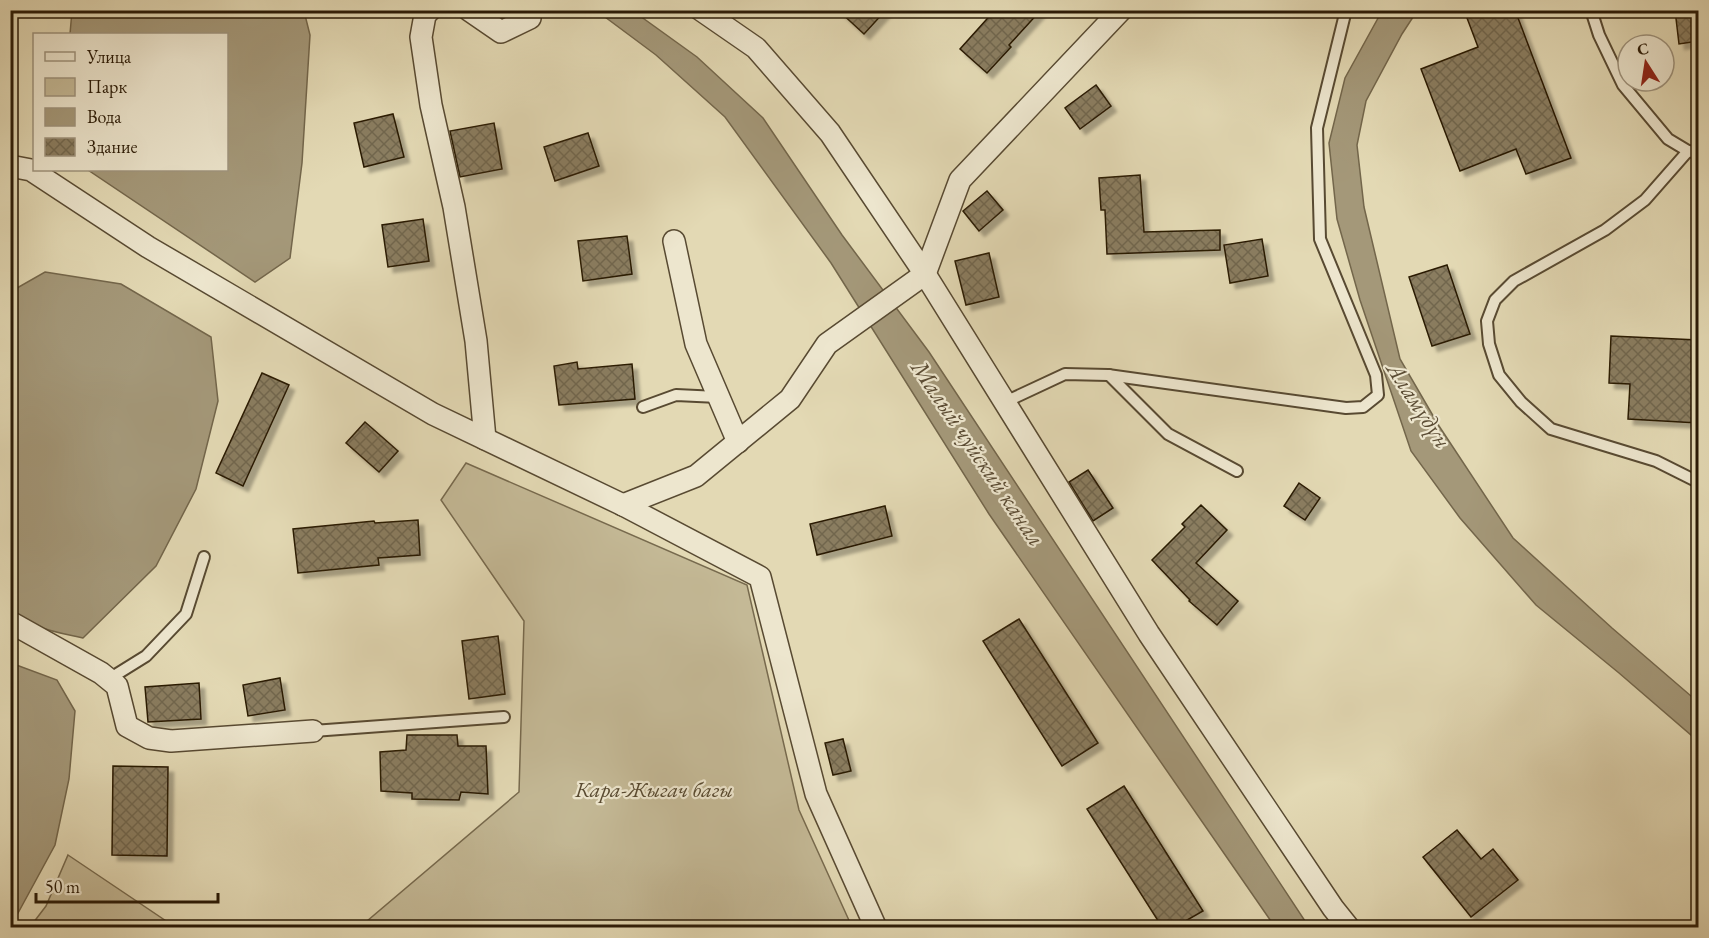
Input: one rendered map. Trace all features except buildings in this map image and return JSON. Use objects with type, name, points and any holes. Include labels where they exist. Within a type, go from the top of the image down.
[{"type":"street","points":[[430,10],[425,15],[421,37],[431,105],[454,207],[476,341],[485,439]]},
{"type":"street","points":[[470,10],[501,32],[530,18]]},
{"type":"street","points":[[701,10],[756,48],[830,133],[925,274],[1149,634],[1333,908],[1349,927]]},
{"type":"street","points":[[623,505],[696,476],[790,399],[827,344],[925,274],[960,180],[1121,10]]},
{"type":"street","points":[[10,166],[31,170],[148,247],[433,414],[623,505],[760,577],[816,794],[876,927]]},
{"type":"street","points":[[674,241],[696,344],[738,442]]},
{"type":"street","points":[[10,622],[109,679],[117,686],[127,726],[149,738],[171,741],[313,730]]},
{"type":"lane","points":[[1005,402],[1065,374],[1108,375],[1346,408],[1363,407],[1378,395],[1376,375],[1320,239],[1317,128],[1346,10]]},
{"type":"lane","points":[[1592,10],[1599,35],[1623,85],[1668,140],[1693,152],[1646,200],[1605,230],[1514,281],[1495,300],[1487,321],[1489,344],[1498,375],[1521,402],[1551,429],[1656,462],[1698,482]]},
{"type":"lane","points":[[1108,375],[1168,434],[1237,471]]},
{"type":"lane","points":[[643,407],[676,395],[718,397]]},
{"type":"lane","points":[[109,679],[146,656],[186,614],[204,557]]},
{"type":"lane","points":[[313,730],[504,717]]},
{"type":"green space","name":"Кара-Жыгач багы","points":[[466,463],[747,585],[799,810],[852,927],[360,927],[519,792],[524,621],[441,500]]},
{"type":"green space","points":[[68,855],[175,927],[30,927],[46,906]]},
{"type":"water","points":[[72,11],[304,11],[310,35],[302,163],[290,258],[255,282],[89,171],[228,171],[228,33],[70,33]]},
{"type":"water","name":"Малый чуйский канал","points":[[597,11],[633,11],[697,57],[763,118],[842,235],[929,352],[1309,927],[1275,927],[989,514],[831,263],[725,117],[656,55]]},
{"type":"water","name":"Аламүдүн","points":[[1382,11],[1417,11],[1366,101],[1357,145],[1364,207],[1400,359],[1439,426],[1513,538],[1698,702],[1698,741],[1536,605],[1460,518],[1411,451],[1360,300],[1337,219],[1329,143],[1345,78]]},
{"type":"water","points":[[45,272],[121,284],[211,337],[218,401],[196,489],[156,566],[83,638],[35,625],[11,607],[10,292]]},
{"type":"water","points":[[11,663],[57,680],[75,711],[69,779],[55,845],[11,926]]}]
